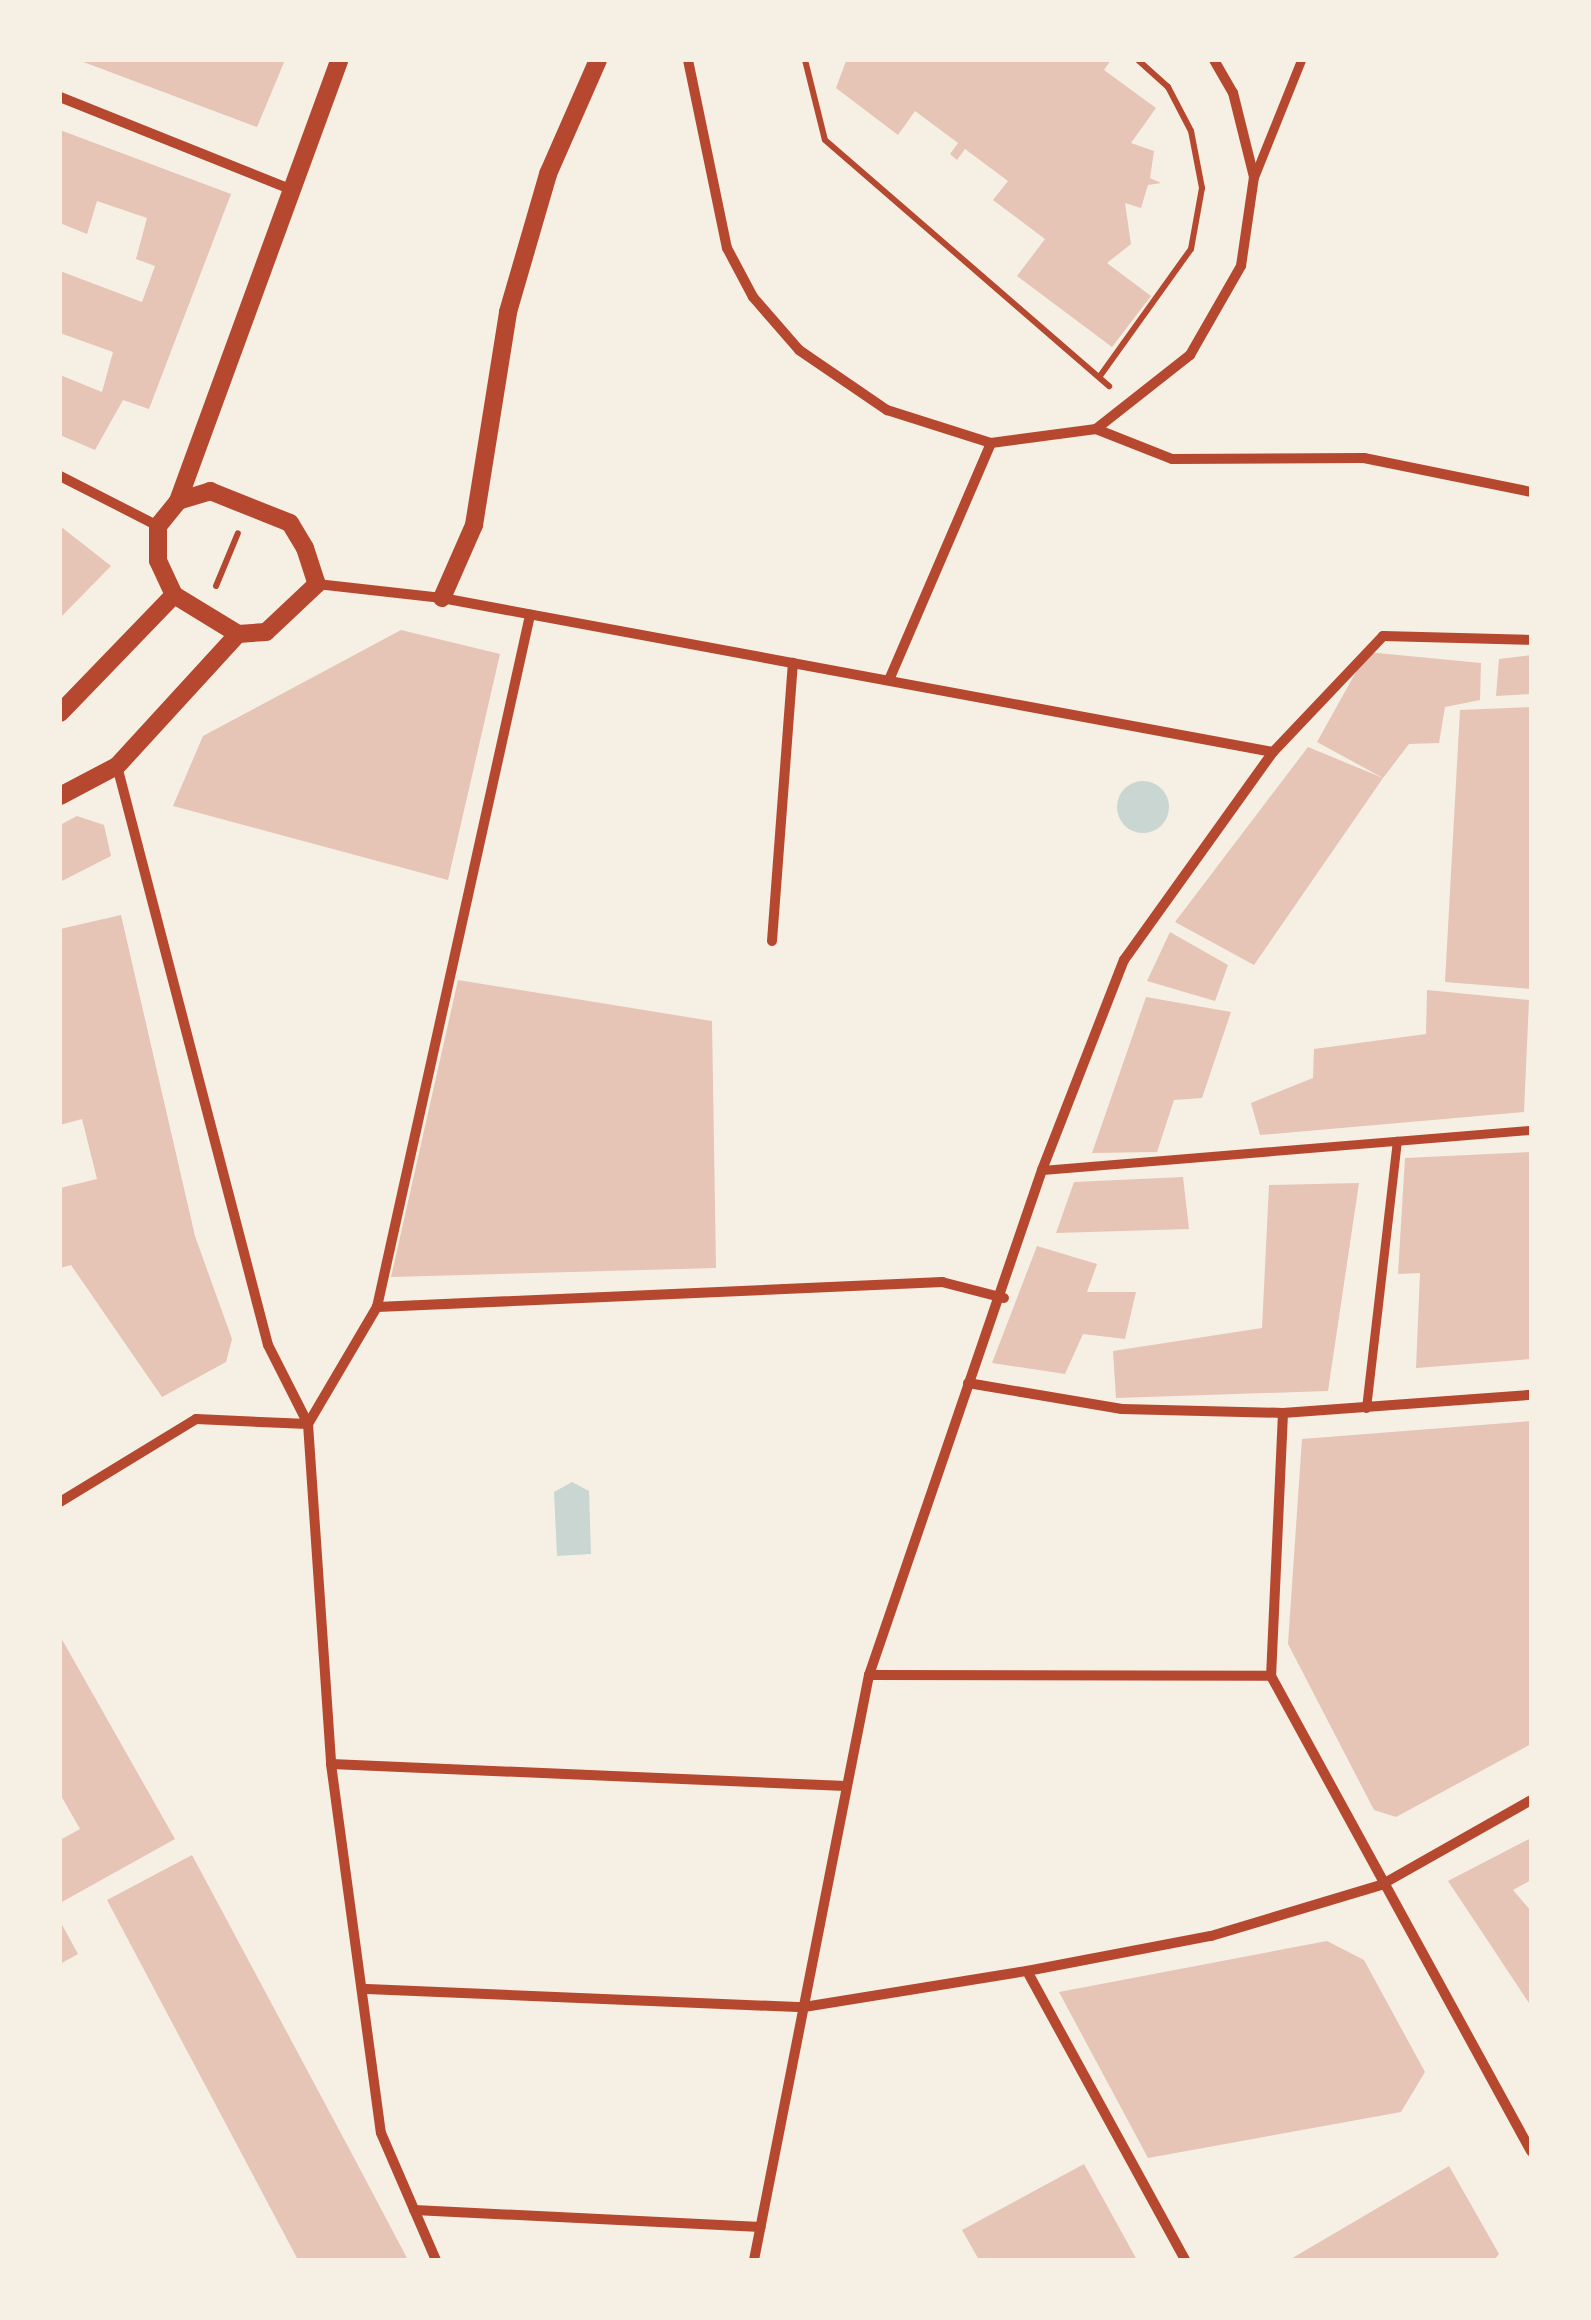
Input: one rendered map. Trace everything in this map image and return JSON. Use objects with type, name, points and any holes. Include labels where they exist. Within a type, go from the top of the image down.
[{"type":"street","points":[[316,584],[266,632],[238,634],[174,596],[158,561],[158,526],[178,501],[339,60]]},
{"type":"street","points":[[442,598],[474,526],[508,312],[548,174],[598,60]]},
{"type":"street","points":[[688,60],[727,248],[753,296],[799,350],[888,410],[991,443],[1096,429],[1172,459],[1364,458],[1530,489]]},
{"type":"street","points":[[1214,60],[1233,92],[1254,177]]},
{"type":"street","points":[[1096,429],[1190,356],[1241,266],[1254,177],[1301,60]]},
{"type":"street","points":[[60,97],[290,190]]},
{"type":"street","points":[[890,680],[991,443]]},
{"type":"street","points":[[60,476],[158,526]]},
{"type":"street","points":[[178,501],[210,491],[290,523],[316,584]]},
{"type":"street","points":[[316,584],[442,598],[1273,752]]},
{"type":"street","points":[[60,713],[174,596]]},
{"type":"street","points":[[308,1424],[377,1308],[530,614]]},
{"type":"street","points":[[60,796],[117,766],[238,634]]},
{"type":"street","points":[[754,2260],[870,1675],[968,1382],[1004,1298],[1042,1170],[1124,960],[1273,752],[1383,636],[1531,640]]},
{"type":"street","points":[[772,941],[792,663]]},
{"type":"street","points":[[117,766],[268,1345],[308,1424],[332,1764],[367,1989],[381,2133],[436,2260]]},
{"type":"street","points":[[1042,1170],[1531,1130]]},
{"type":"street","points":[[1366,1408],[1397,1141]]},
{"type":"street","points":[[377,1308],[942,1282],[1004,1298]]},
{"type":"street","points":[[968,1382],[1122,1409],[1283,1414],[1531,1396]]},
{"type":"street","points":[[1283,1414],[1272,1676],[1381,1884],[1531,2151]]},
{"type":"street","points":[[60,1502],[196,1419],[308,1424]]},
{"type":"street","points":[[870,1675],[1272,1676]]},
{"type":"street","points":[[332,1764],[846,1786]]},
{"type":"street","points":[[367,1989],[804,2007],[1027,1971],[1211,1936],[1381,1884],[1531,1800]]},
{"type":"street","points":[[1027,1971],[1185,2260]]},
{"type":"street","points":[[414,2210],[761,2227]]},
{"type":"path","points":[[806,60],[825,140],[1100,376],[1126,406]]},
{"type":"path","points":[[1100,376],[1190,250],[1202,188],[1192,131],[1168,87],[1138,60]]},
{"type":"shaded area","points":[[1143,781],[1161,789],[1169,807],[1161,825],[1143,833],[1125,825],[1117,807],[1125,789]]},
{"type":"shaded area","points":[[572,1482],[589,1491],[591,1554],[557,1556],[554,1492]]},
{"type":"building","points":[[78,60],[285,60],[257,127]]},
{"type":"building","points":[[1111,60],[1104,70],[1156,108],[1131,143],[1154,151],[1150,178],[1161,183],[1148,185],[1141,208],[1125,203],[1131,244],[1107,263],[1151,296],[1112,347],[1017,276],[1045,239],[993,200],[1008,181],[965,149],[957,160],[950,154],[958,143],[915,111],[898,135],[836,88],[846,61]]},
{"type":"building","points":[[60,130],[231,194],[149,409],[123,400],[95,450],[60,435],[60,375],[102,392],[113,352],[60,333],[60,271],[142,302],[155,266],[136,259],[147,218],[97,201],[87,234],[60,223]]},
{"type":"building","points":[[60,526],[111,566],[60,618]]},
{"type":"building","points":[[401,630],[500,654],[448,880],[173,806],[203,736]]},
{"type":"building","points":[[1367,652],[1481,663],[1480,700],[1445,707],[1439,743],[1409,744],[1383,778],[1317,742]]},
{"type":"building","points":[[1531,655],[1531,694],[1496,696],[1499,659]]},
{"type":"building","points":[[1531,707],[1531,989],[1445,982],[1460,710]]},
{"type":"building","points":[[1308,747],[1383,778],[1254,965],[1175,922]]},
{"type":"building","points":[[77,816],[104,825],[111,856],[60,882],[60,825]]},
{"type":"building","points":[[121,915],[195,1236],[232,1339],[226,1362],[162,1397],[71,1265],[60,1268],[60,1188],[97,1179],[82,1119],[60,1125],[60,929]]},
{"type":"building","points":[[1170,932],[1228,965],[1215,1001],[1147,981]]},
{"type":"building","points":[[458,980],[712,1021],[716,1268],[391,1277]]},
{"type":"building","points":[[1427,990],[1529,1000],[1524,1112],[1260,1135],[1251,1103],[1313,1078],[1314,1049],[1426,1034]]},
{"type":"building","points":[[1146,997],[1231,1012],[1202,1098],[1174,1100],[1157,1152],[1092,1153]]},
{"type":"building","points":[[1531,1152],[1531,1359],[1416,1368],[1420,1273],[1398,1274],[1405,1158]]},
{"type":"building","points":[[1183,1177],[1189,1229],[1056,1233],[1074,1182]]},
{"type":"building","points":[[1359,1183],[1328,1391],[1116,1398],[1113,1351],[1262,1328],[1269,1185]]},
{"type":"building","points":[[1037,1246],[1097,1264],[1087,1292],[1136,1292],[1125,1339],[1083,1334],[1065,1374],[992,1363]]},
{"type":"building","points":[[1531,1421],[1531,1744],[1396,1817],[1374,1810],[1288,1644],[1302,1439]]},
{"type":"building","points":[[60,1636],[175,1839],[60,1903],[60,1840],[80,1829],[60,1794]]},
{"type":"building","points":[[1531,1838],[1531,1880],[1513,1890],[1531,1911],[1531,2006],[1448,1881]]},
{"type":"building","points":[[192,1855],[408,2260],[298,2260],[107,1900]]},
{"type":"building","points":[[60,1921],[78,1954],[60,1964]]},
{"type":"building","points":[[1327,1941],[1364,1960],[1425,2072],[1401,2112],[1148,2158],[1059,1992]]},
{"type":"building","points":[[1084,2164],[1137,2260],[979,2260],[962,2230]]},
{"type":"building","points":[[1449,2166],[1499,2254],[1494,2260],[1289,2260]]}]
